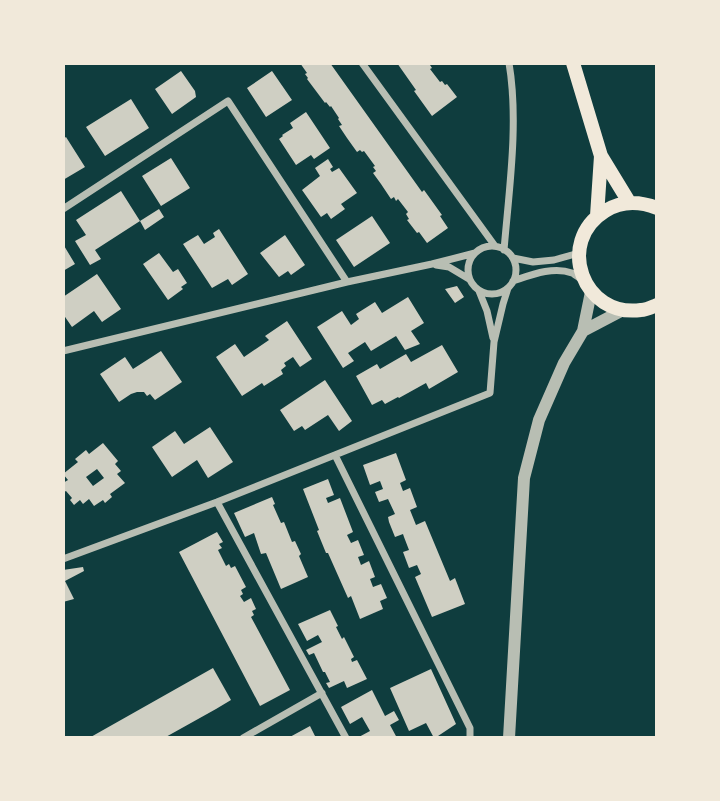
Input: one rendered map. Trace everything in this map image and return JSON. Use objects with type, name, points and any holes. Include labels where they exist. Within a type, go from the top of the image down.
[{"type":"main road","points":[[573,63],[601,156],[629,202]]},
{"type":"main road","points":[[597,216],[601,156]]},
{"type":"main road","points":[[657,208],[629,202],[612,207],[597,216],[588,226],[579,253],[579,262],[588,287],[611,307],[642,310],[657,305]]},
{"type":"main road","points":[[642,310],[657,319]]},
{"type":"street","points":[[362,63],[495,246]]},
{"type":"street","points":[[504,250],[513,113],[509,63]]},
{"type":"street","points":[[63,209],[228,101],[347,282]]},
{"type":"street","points":[[64,350],[432,264],[475,253],[484,247],[495,246],[513,258],[533,262],[579,253]]},
{"type":"street","points":[[469,279],[468,265],[475,253]]},
{"type":"street","points":[[63,559],[217,502],[490,393],[494,342],[516,274],[513,258]]},
{"type":"street","points":[[432,264],[449,267],[469,279],[479,291],[494,342]]},
{"type":"street","points":[[479,291],[494,295],[534,274],[552,271],[572,273],[588,287],[583,331],[564,363],[539,420],[524,478],[509,738]]},
{"type":"street","points":[[583,331],[623,310]]},
{"type":"street","points":[[335,454],[470,728],[470,738]]},
{"type":"street","points":[[217,502],[346,738]]},
{"type":"street","points":[[243,738],[322,693]]},
{"type":"building","points":[[300,63],[330,63],[422,192],[424,190],[442,215],[440,216],[448,228],[427,243],[419,232],[417,233],[407,220],[408,212],[398,199],[391,199],[373,173],[376,171],[373,167],[375,166],[364,151],[357,152],[339,126],[342,125],[339,118],[307,79],[307,73]]},
{"type":"building","points":[[397,63],[433,63],[430,69],[457,97],[432,116]]},
{"type":"building","points":[[181,71],[195,91],[196,97],[172,114],[155,89]]},
{"type":"building","points":[[272,71],[292,100],[266,117],[247,88]]},
{"type":"building","points":[[131,99],[149,128],[105,156],[86,127]]},
{"type":"building","points":[[306,112],[330,148],[314,159],[311,155],[296,165],[279,139],[293,128],[290,123]]},
{"type":"building","points":[[66,137],[85,167],[63,180],[63,139]]},
{"type":"building","points":[[171,158],[190,188],[161,206],[142,176]]},
{"type":"building","points":[[328,159],[333,167],[330,169],[332,172],[339,168],[357,193],[341,204],[345,209],[331,219],[327,213],[321,217],[302,190],[320,176],[315,168]]},
{"type":"building","points":[[121,191],[140,221],[95,250],[101,259],[90,265],[75,241],[86,235],[76,220]]},
{"type":"building","points":[[159,209],[164,217],[145,230],[140,221]]},
{"type":"building","points":[[372,216],[390,243],[354,267],[336,240]]},
{"type":"building","points":[[219,229],[248,274],[232,285],[228,279],[212,288],[183,244],[198,235],[204,244],[215,237],[213,233]]},
{"type":"building","points":[[285,235],[305,265],[291,275],[288,271],[279,277],[260,253]]},
{"type":"building","points":[[63,244],[75,264],[63,271]]},
{"type":"building","points":[[159,253],[173,272],[178,269],[187,283],[168,300],[143,264]]},
{"type":"building","points":[[97,274],[121,309],[102,322],[94,311],[72,327],[63,314],[63,297]]},
{"type":"building","points":[[457,286],[464,297],[455,303],[445,289]]},
{"type":"building","points":[[408,297],[424,323],[411,331],[420,344],[405,350],[396,336],[371,351],[365,342],[348,353],[354,361],[343,368],[317,327],[342,311],[351,325],[359,319],[356,314],[375,302],[382,313]]},
{"type":"building","points":[[287,321],[312,359],[300,367],[293,357],[284,363],[286,366],[281,370],[283,374],[242,396],[216,357],[235,344],[244,357],[269,340],[265,336]]},
{"type":"building","points":[[442,345],[458,372],[429,389],[426,383],[385,404],[382,400],[372,405],[356,376],[377,364],[380,369],[406,354],[411,362]]},
{"type":"building","points":[[161,351],[182,382],[155,400],[150,394],[147,396],[144,392],[137,392],[119,402],[100,374],[125,357],[133,369]]},
{"type":"building","points":[[325,380],[352,421],[339,431],[328,415],[305,430],[302,426],[294,431],[280,410]]},
{"type":"building","points":[[210,427],[233,462],[208,478],[197,460],[172,477],[152,447],[175,431],[184,444]]},
{"type":"building","points":[[103,443],[118,461],[115,464],[121,471],[117,474],[125,483],[110,494],[112,497],[105,503],[103,500],[94,506],[89,499],[83,504],[80,500],[74,505],[70,500],[72,498],[63,490],[63,483],[68,480],[63,474],[78,462],[75,459],[86,450],[89,454]],"holes":[[[97,469],[104,478],[93,486],[86,477]]]},
{"type":"building","points":[[396,453],[406,480],[400,483],[403,491],[410,488],[417,507],[410,510],[416,525],[425,521],[450,581],[455,578],[465,604],[432,617],[415,577],[421,574],[417,565],[409,568],[403,552],[409,550],[403,534],[395,537],[389,522],[388,517],[395,514],[388,499],[379,502],[375,492],[383,489],[380,481],[370,485],[363,465]]},
{"type":"building","points":[[328,479],[334,495],[326,498],[328,503],[340,498],[353,532],[347,535],[351,543],[358,540],[364,555],[358,557],[361,565],[369,561],[375,577],[370,579],[373,587],[381,584],[387,598],[380,601],[383,609],[360,619],[351,596],[348,598],[326,553],[303,489]]},
{"type":"building","points":[[272,497],[281,523],[284,522],[292,542],[295,541],[301,554],[299,556],[308,577],[281,589],[266,553],[261,554],[254,533],[245,537],[234,513]]},
{"type":"building","points":[[217,532],[223,542],[219,544],[222,548],[218,550],[226,566],[235,566],[246,587],[241,590],[243,594],[240,596],[244,602],[251,598],[256,609],[252,611],[254,615],[251,617],[290,690],[260,706],[179,552]]},
{"type":"building","points":[[83,567],[84,571],[65,581],[74,599],[63,602],[63,570]]},
{"type":"building","points":[[330,610],[342,639],[344,637],[354,657],[352,662],[357,660],[367,679],[347,688],[344,681],[329,688],[326,683],[330,682],[314,653],[309,655],[306,650],[322,642],[318,635],[307,641],[298,624]]},
{"type":"building","points":[[213,668],[231,700],[216,709],[164,738],[89,738]]},
{"type":"building","points":[[431,669],[456,724],[435,738],[426,723],[409,731],[390,688]]},
{"type":"building","points":[[372,690],[385,716],[394,711],[399,720],[390,725],[397,738],[357,738],[370,731],[362,717],[350,724],[341,707]]},
{"type":"building","points":[[310,726],[316,738],[288,738]]}]
